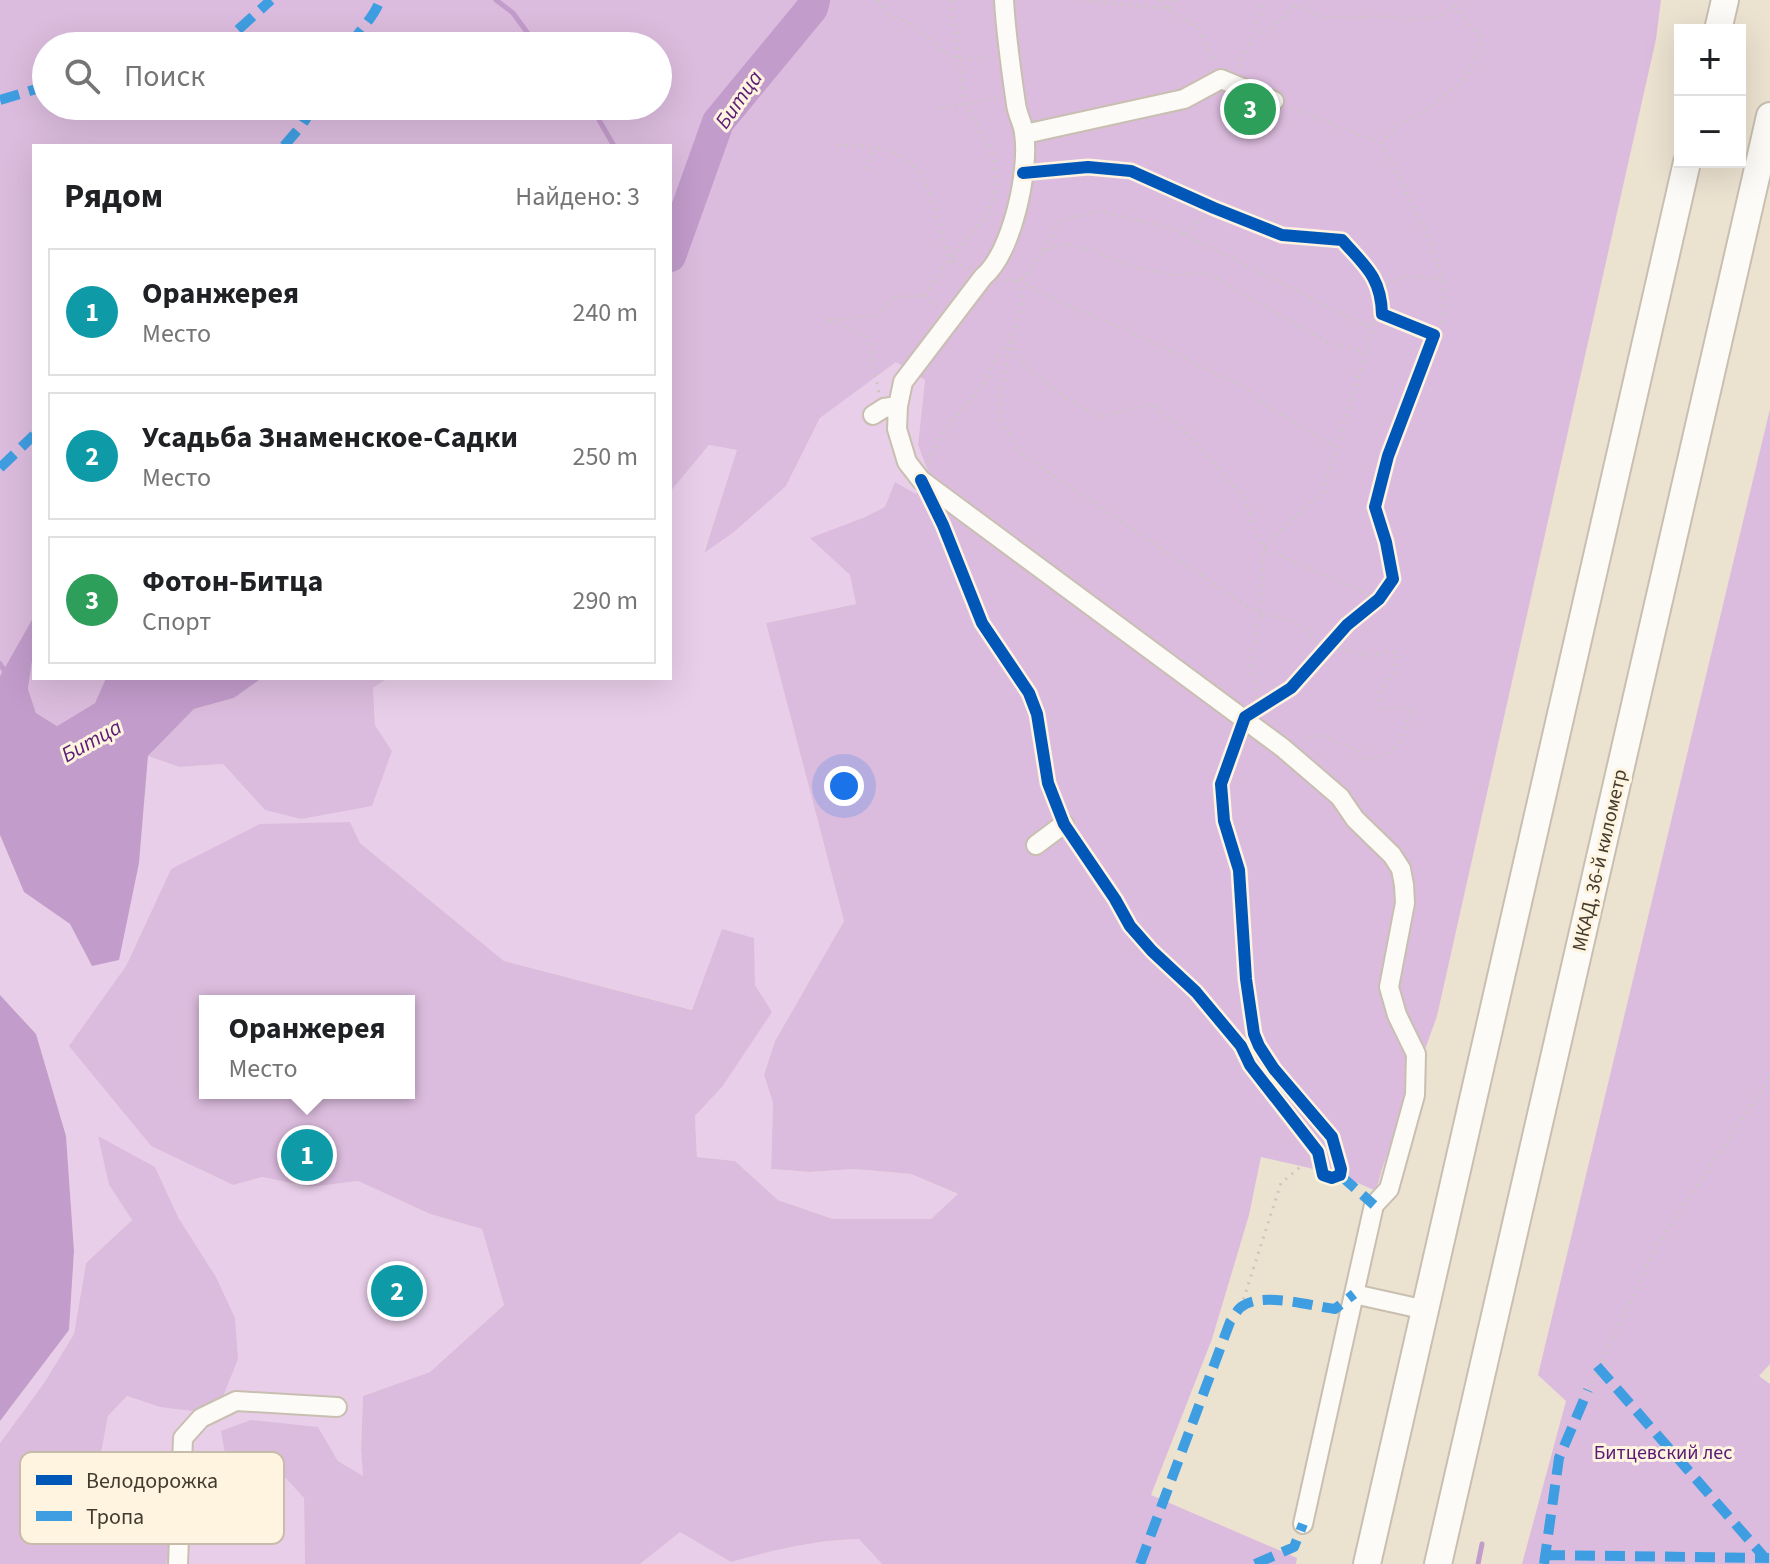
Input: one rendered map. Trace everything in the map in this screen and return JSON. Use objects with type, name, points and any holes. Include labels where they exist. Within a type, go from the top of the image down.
[{"type":"highway","points":[[1719,24],[1725,0]]},
{"type":"highway","name":"МКАД, 36-й километр","points":[[1438,1564],[1770,116]]},
{"type":"highway","points":[[1367,1564],[1686,168]]},
{"type":"lane","points":[[1004,0],[1016,105],[1025,134],[1022,180],[1014,218],[1000,259],[885,409],[897,429],[907,462],[921,480],[1115,625],[1257,710],[1283,748],[1340,797],[1355,819],[1392,855],[1401,869],[1405,903],[1389,987],[1392,1003],[1416,1054],[1415,1095],[1389,1189],[1374,1205],[1303,1524]]},
{"type":"lane","points":[[1025,134],[1184,99],[1226,80],[1274,101]]},
{"type":"lane","points":[[1036,845],[1064,824]]},
{"type":"lane","points":[[1354,1294],[1426,1310]]},
{"type":"lane","points":[[182,1452],[183,1438],[201,1418],[236,1401],[337,1407]]},
{"type":"lane","points":[[178,1564],[179,1544]]},
{"type":"path","points":[[878,0],[889,14],[909,23],[941,50],[960,59],[1010,57]]},
{"type":"path","points":[[885,409],[877,387],[868,337],[830,320],[877,315],[895,297],[924,296],[988,214],[997,184],[992,152],[965,104],[951,0]]},
{"type":"path","points":[[1081,0],[1168,9]]},
{"type":"path","points":[[1160,0],[1168,9],[1199,28],[1226,80]]},
{"type":"path","points":[[1168,9],[1174,0]]},
{"type":"path","points":[[1226,80],[1251,40],[1263,0]]},
{"type":"path","points":[[1263,33],[1282,19],[1295,2],[1323,17],[1408,19],[1439,17],[1455,7],[1459,0]]},
{"type":"path","points":[[1381,143],[1398,125],[1450,94],[1462,82],[1473,63],[1482,39],[1455,7]]},
{"type":"path","points":[[939,109],[1015,95]]},
{"type":"path","points":[[1274,101],[1381,143],[1421,224],[1442,279],[1443,318],[1429,352]]},
{"type":"path","points":[[838,145],[887,150],[918,169],[926,182],[950,259],[1011,282],[1025,278],[1061,220],[1100,211],[1184,234],[1371,328]]},
{"type":"path","points":[[867,169],[874,149]]},
{"type":"path","points":[[1184,234],[1208,206],[1227,214]]},
{"type":"path","points":[[988,214],[1014,218]]},
{"type":"path","points":[[1039,258],[1043,251],[1066,244],[1092,250],[1129,266],[1172,275],[1206,273],[1329,343],[1366,352]]},
{"type":"path","points":[[1264,548],[1322,494],[1382,291],[1393,280],[1409,276],[1442,279]]},
{"type":"path","points":[[1374,279],[1382,291],[1382,314],[1395,319]]},
{"type":"path","points":[[1017,280],[1023,302],[1002,383],[1002,422],[1020,453],[1259,614],[1298,623],[1307,628],[1317,643],[1334,640],[1370,656],[1391,651],[1397,653],[1395,669],[1384,683],[1377,701],[1383,710],[1400,706],[1415,712],[1404,725],[1399,742],[1381,757],[1371,760],[1363,758],[1359,751],[1321,735],[1306,737],[1283,748]]},
{"type":"path","points":[[1017,280],[1243,387],[1269,407],[1336,448]]},
{"type":"path","points":[[1421,330],[1434,335]]},
{"type":"path","points":[[921,480],[941,436],[986,381],[997,357],[1011,340]]},
{"type":"path","points":[[1011,340],[1016,355],[1071,402],[1102,416],[1152,404],[1183,429],[1246,500],[1264,548],[1252,671],[1257,710]]},
{"type":"path","points":[[1264,548],[1383,594],[1365,611]]},
{"type":"path","points":[[1320,657],[1334,640]]},
{"type":"path","points":[[1588,1390],[1656,1247],[1770,1078]]},
{"type":"path","points":[[1241,1307],[1281,1183],[1317,1152]]},
{"type":"shaded area","points":[[896,361],[925,380],[918,445],[932,482],[916,494],[863,518],[851,575],[856,604],[766,623],[844,921],[775,1041],[764,1075],[773,1103],[771,1169],[810,1172],[854,1169],[911,1174],[959,1195],[931,1219],[833,1219],[778,1200],[735,1161],[697,1157],[695,1116],[722,1087],[755,985],[722,930],[693,1010],[504,961],[360,843],[171,869],[126,966],[70,1046],[151,1146],[233,1185],[262,1177],[311,1187],[358,1181],[430,1214],[482,1229],[504,1305],[430,1372],[363,1396],[361,1450],[364,1477],[338,1461],[318,1427],[258,1452],[101,1452],[108,1416],[127,1396],[160,1407],[216,1277],[178,1217],[99,1136],[109,1185],[132,1220],[86,1263],[74,1334],[44,1383],[0,1443],[0,1421],[69,1330],[74,1251],[66,1136],[36,1034],[0,995],[0,835],[24,892],[70,924],[92,966],[139,863],[148,756],[179,767],[223,764],[265,810],[392,751],[375,725],[373,688],[385,680],[672,680],[672,490],[709,445],[738,450],[704,551],[786,486],[820,418]]},
{"type":"shaded area","points":[[284,1476],[304,1498],[305,1564],[166,1564],[171,1544],[284,1544]]},
{"type":"shaded area","points":[[679,1531],[731,1562],[795,1546],[860,1539],[882,1564],[640,1564]]},
{"type":"green space","points":[[0,0],[1661,0],[1656,39],[1437,1016],[1376,1191],[1340,1175],[1261,1157],[1249,1215],[1212,1339],[1151,1495],[1297,1558],[1296,1564],[882,1564],[859,1539],[795,1546],[731,1562],[680,1532],[640,1564],[305,1564],[304,1498],[284,1476],[284,1452],[225,1452],[221,1431],[251,1420],[318,1427],[338,1461],[363,1476],[363,1396],[430,1372],[504,1305],[482,1229],[430,1214],[358,1181],[311,1187],[262,1177],[233,1185],[151,1146],[69,1046],[126,966],[171,869],[260,824],[350,822],[360,843],[504,961],[692,1010],[722,929],[754,938],[755,985],[772,1012],[722,1087],[695,1116],[697,1157],[735,1161],[778,1200],[833,1219],[931,1219],[958,1194],[911,1174],[854,1169],[810,1172],[771,1169],[773,1103],[764,1075],[775,1041],[844,921],[766,623],[856,604],[850,575],[810,538],[885,507],[895,482],[916,494],[932,482],[918,445],[925,380],[896,362],[820,418],[786,486],[734,532],[704,553],[737,450],[709,445],[672,490],[672,144],[32,144],[32,620],[0,676]]},
{"type":"green space","name":"Битцевский лес","points":[[1770,409],[1770,1364],[1759,1376],[1770,1384],[1770,1564],[1522,1564],[1566,1401],[1538,1375]]},
{"type":"green space","points":[[32,662],[32,680],[105,680],[95,703],[57,726],[36,713],[28,689]]},
{"type":"green space","points":[[259,680],[385,680],[373,688],[375,725],[392,751],[372,806],[301,819],[265,810],[223,764],[179,767],[148,756],[194,709],[234,698]]},
{"type":"green space","points":[[98,1136],[155,1167],[178,1217],[216,1277],[235,1318],[238,1359],[216,1414],[160,1407],[127,1396],[108,1416],[101,1452],[20,1452],[20,1544],[171,1544],[166,1564],[0,1564],[0,1443],[44,1383],[74,1334],[86,1263],[132,1220],[109,1185]]},
{"type":"water","points":[[32,620],[32,662],[28,689],[36,713],[57,726],[95,703],[105,680],[259,680],[234,698],[194,709],[148,756],[139,863],[119,960],[92,966],[70,924],[24,892],[0,835],[0,676]]},
{"type":"water","points":[[0,995],[36,1034],[66,1136],[74,1251],[69,1330],[0,1421]]},
{"type":"waterway","points":[[496,0],[513,13],[527,32]]},
{"type":"waterway","name":"Битца","points":[[672,250],[718,122],[812,8],[814,0]]},
{"type":"waterway","points":[[599,120],[613,144]]},
{"type":"waterway","points":[[0,664],[4,670]]},
{"type":"waterway","points":[[1478,1564],[1482,1544]]},
{"type":"marked path","points":[[236,32],[271,0]]},
{"type":"marked path","points":[[360,32],[380,0]]},
{"type":"marked path","points":[[0,100],[32,90]]},
{"type":"marked path","points":[[286,144],[305,120]]},
{"type":"marked path","points":[[0,468],[32,437]]},
{"type":"marked path","points":[[1340,1175],[1374,1205]]},
{"type":"marked path","points":[[1140,1564],[1230,1322],[1238,1310],[1250,1302],[1261,1300],[1335,1309],[1354,1294]]},
{"type":"marked path","points":[[1597,1366],[1765,1558]]},
{"type":"marked path","points":[[1544,1564],[1559,1458],[1588,1390]]},
{"type":"marked path","points":[[1255,1564],[1294,1547],[1303,1524]]},
{"type":"marked path","points":[[1545,1555],[1769,1558]]},
{"type":"cycle path","points":[[921,480],[943,525],[982,623],[1029,693],[1037,714],[1048,783],[1064,824],[1130,926],[1196,992],[1241,1046],[1250,1065],[1318,1152],[1323,1175],[1332,1178],[1340,1175],[1332,1137],[1274,1069],[1254,1034],[1246,979],[1239,870],[1224,821],[1221,784],[1245,717],[1291,688],[1347,625],[1379,599],[1393,579],[1375,507],[1388,456],[1434,335],[1382,314],[1375,281],[1342,240],[1282,235],[1131,171],[1088,167],[1023,173]]},
{"type":"place","name":"Фотон-Битца","points":[[1250,109]]},
{"type":"place","name":"Оранжерея","points":[[307,1155]]},
{"type":"place","name":"Усадьба Знаменское-Садки","points":[[397,1291]]}]
